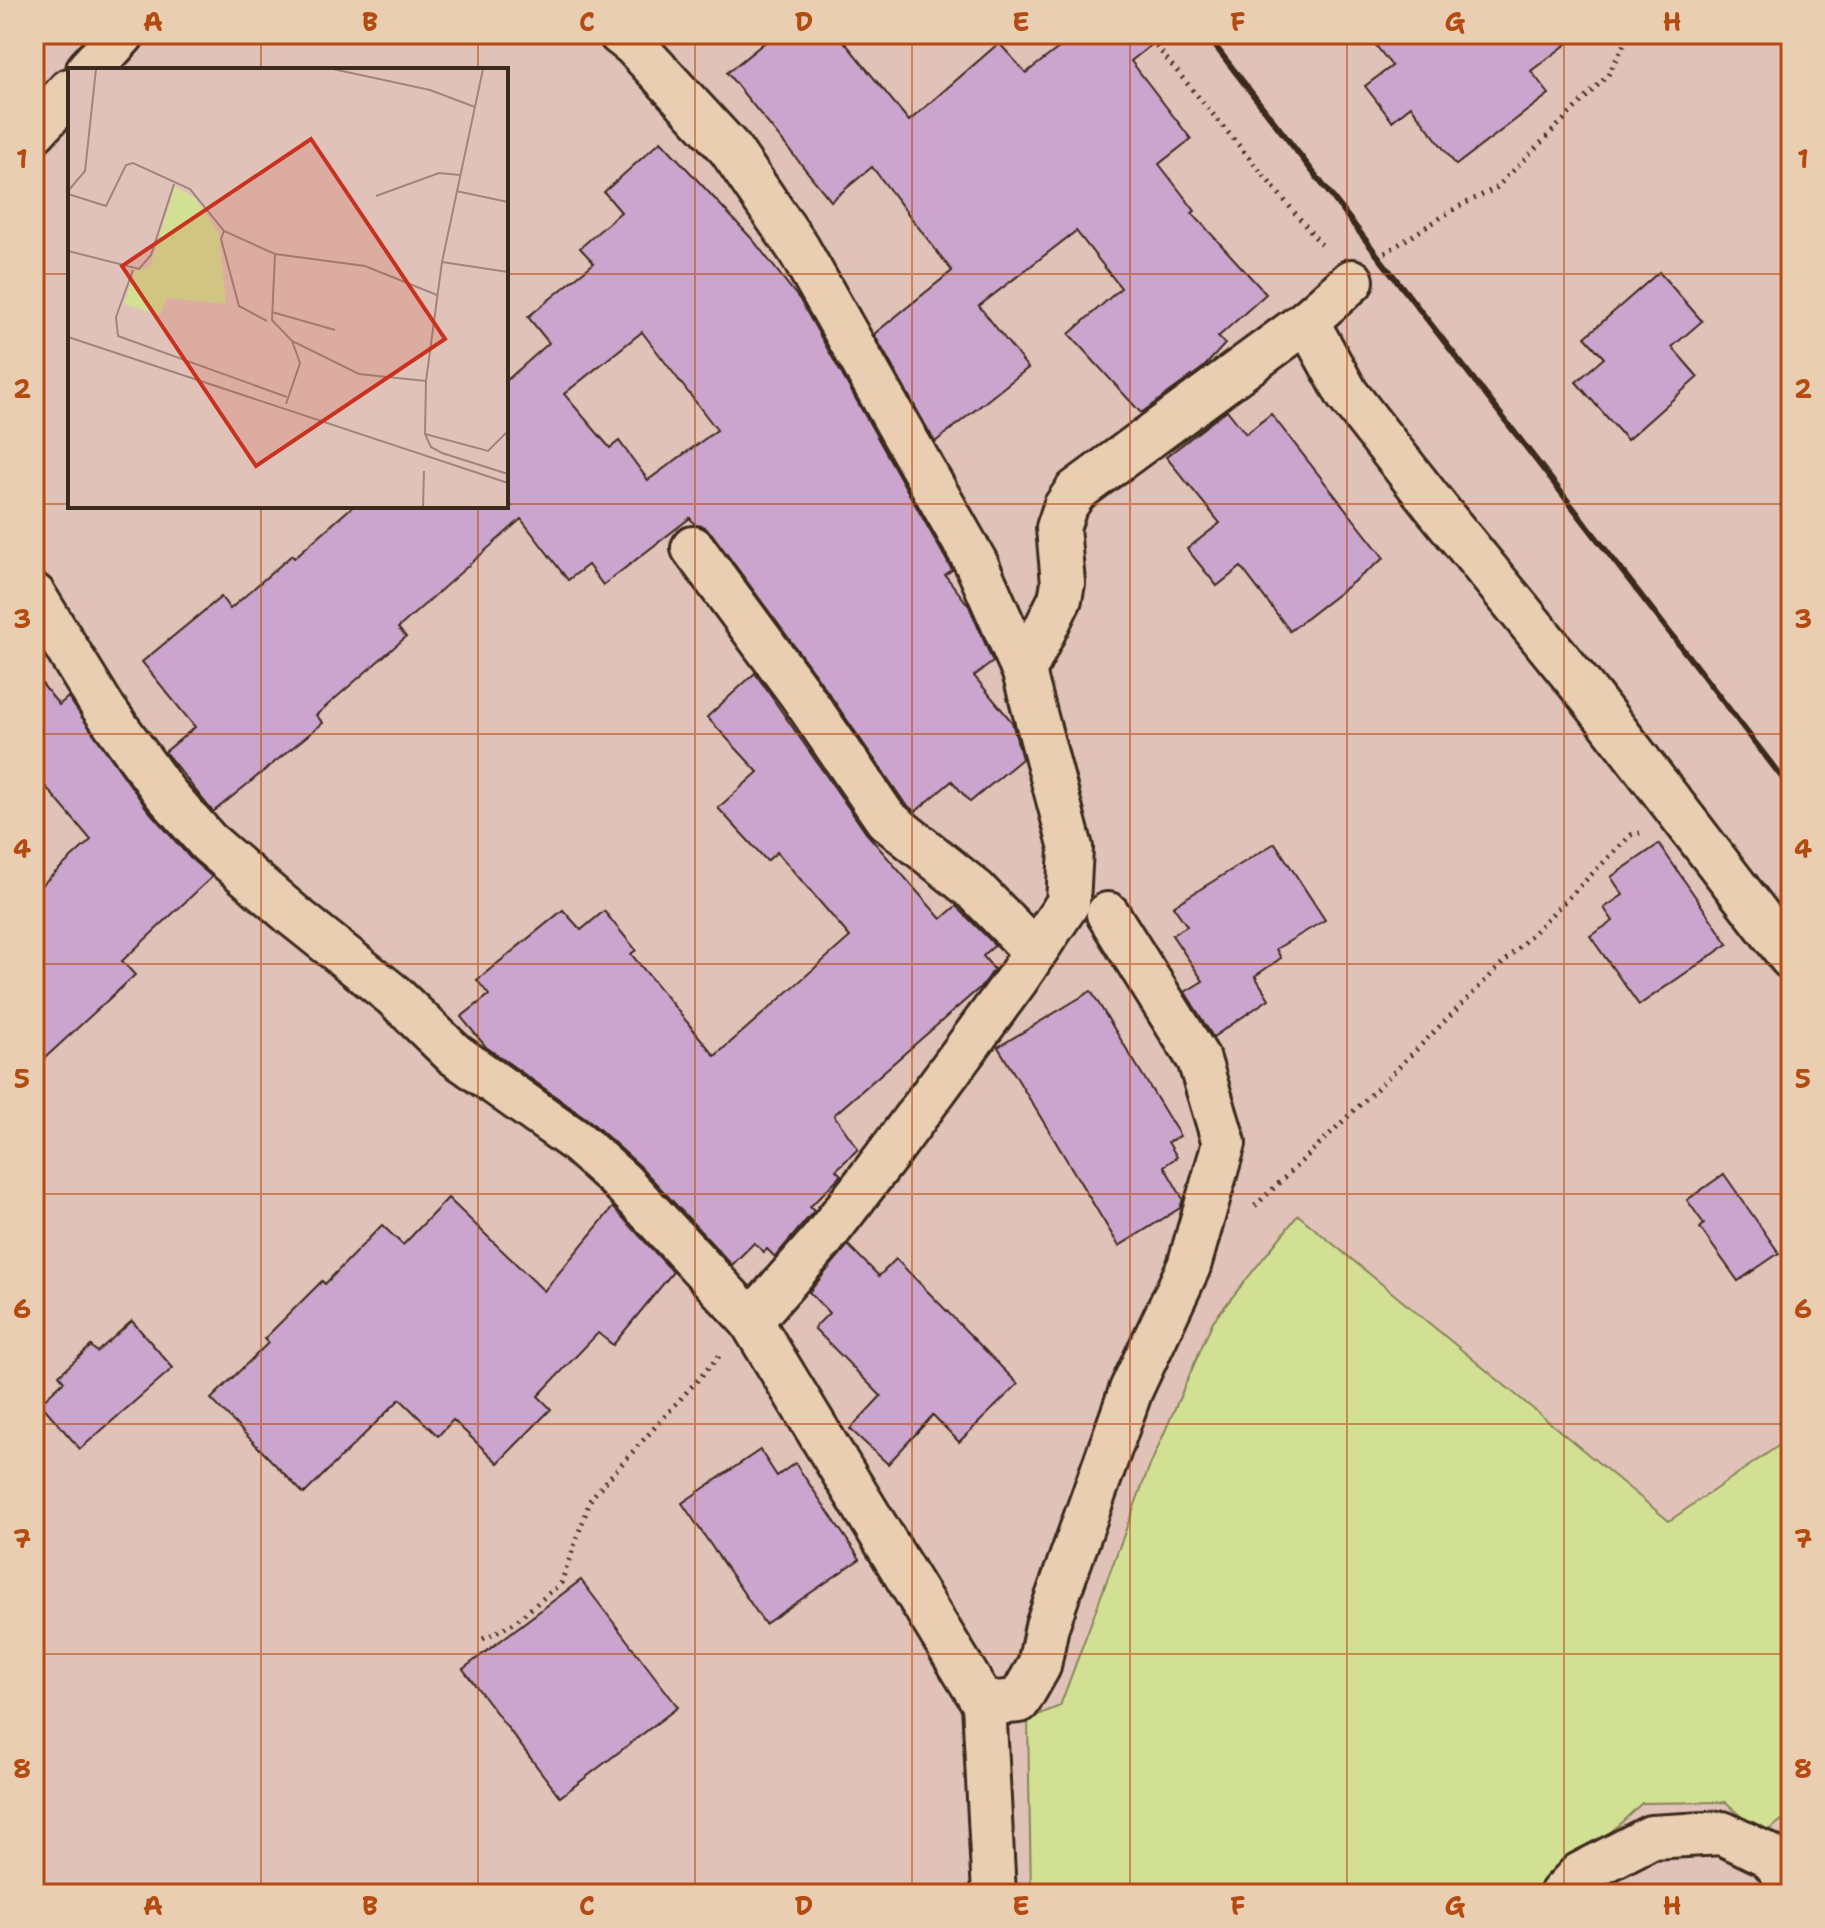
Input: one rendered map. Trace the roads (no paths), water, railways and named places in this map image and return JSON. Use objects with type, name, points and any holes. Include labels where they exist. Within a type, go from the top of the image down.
[{"type":"street","points":[[91,68],[122,34]]},
{"type":"street","points":[[620,34],[634,45],[730,149],[798,248],[976,563],[1024,672],[1071,848],[1068,903],[1035,952],[889,1153],[821,1241],[751,1321]]},
{"type":"street","points":[[34,130],[68,93]]},
{"type":"street","points":[[1024,672],[1060,599],[1063,583],[1058,528],[1065,507],[1076,491],[1307,321],[1352,281]]},
{"type":"street","points":[[1307,321],[1347,394],[1591,698],[1791,958]]},
{"type":"street","points":[[693,548],[799,692],[886,819],[976,891],[1035,952]]},
{"type":"street","points":[[34,595],[102,706],[165,793],[208,842],[393,995],[454,1054],[576,1141],[623,1183],[751,1321],[984,1704],[994,1894]]},
{"type":"street","points":[[984,1704],[1019,1701],[1039,1666],[1047,1626],[1131,1390],[1189,1266],[1224,1143],[1199,1060],[1108,914]]},
{"type":"street","points":[[1561,1894],[1580,1874],[1651,1837],[1722,1833],[1783,1859]]},
{"type":"railway","points":[[1206,34],[1791,789]]}]
